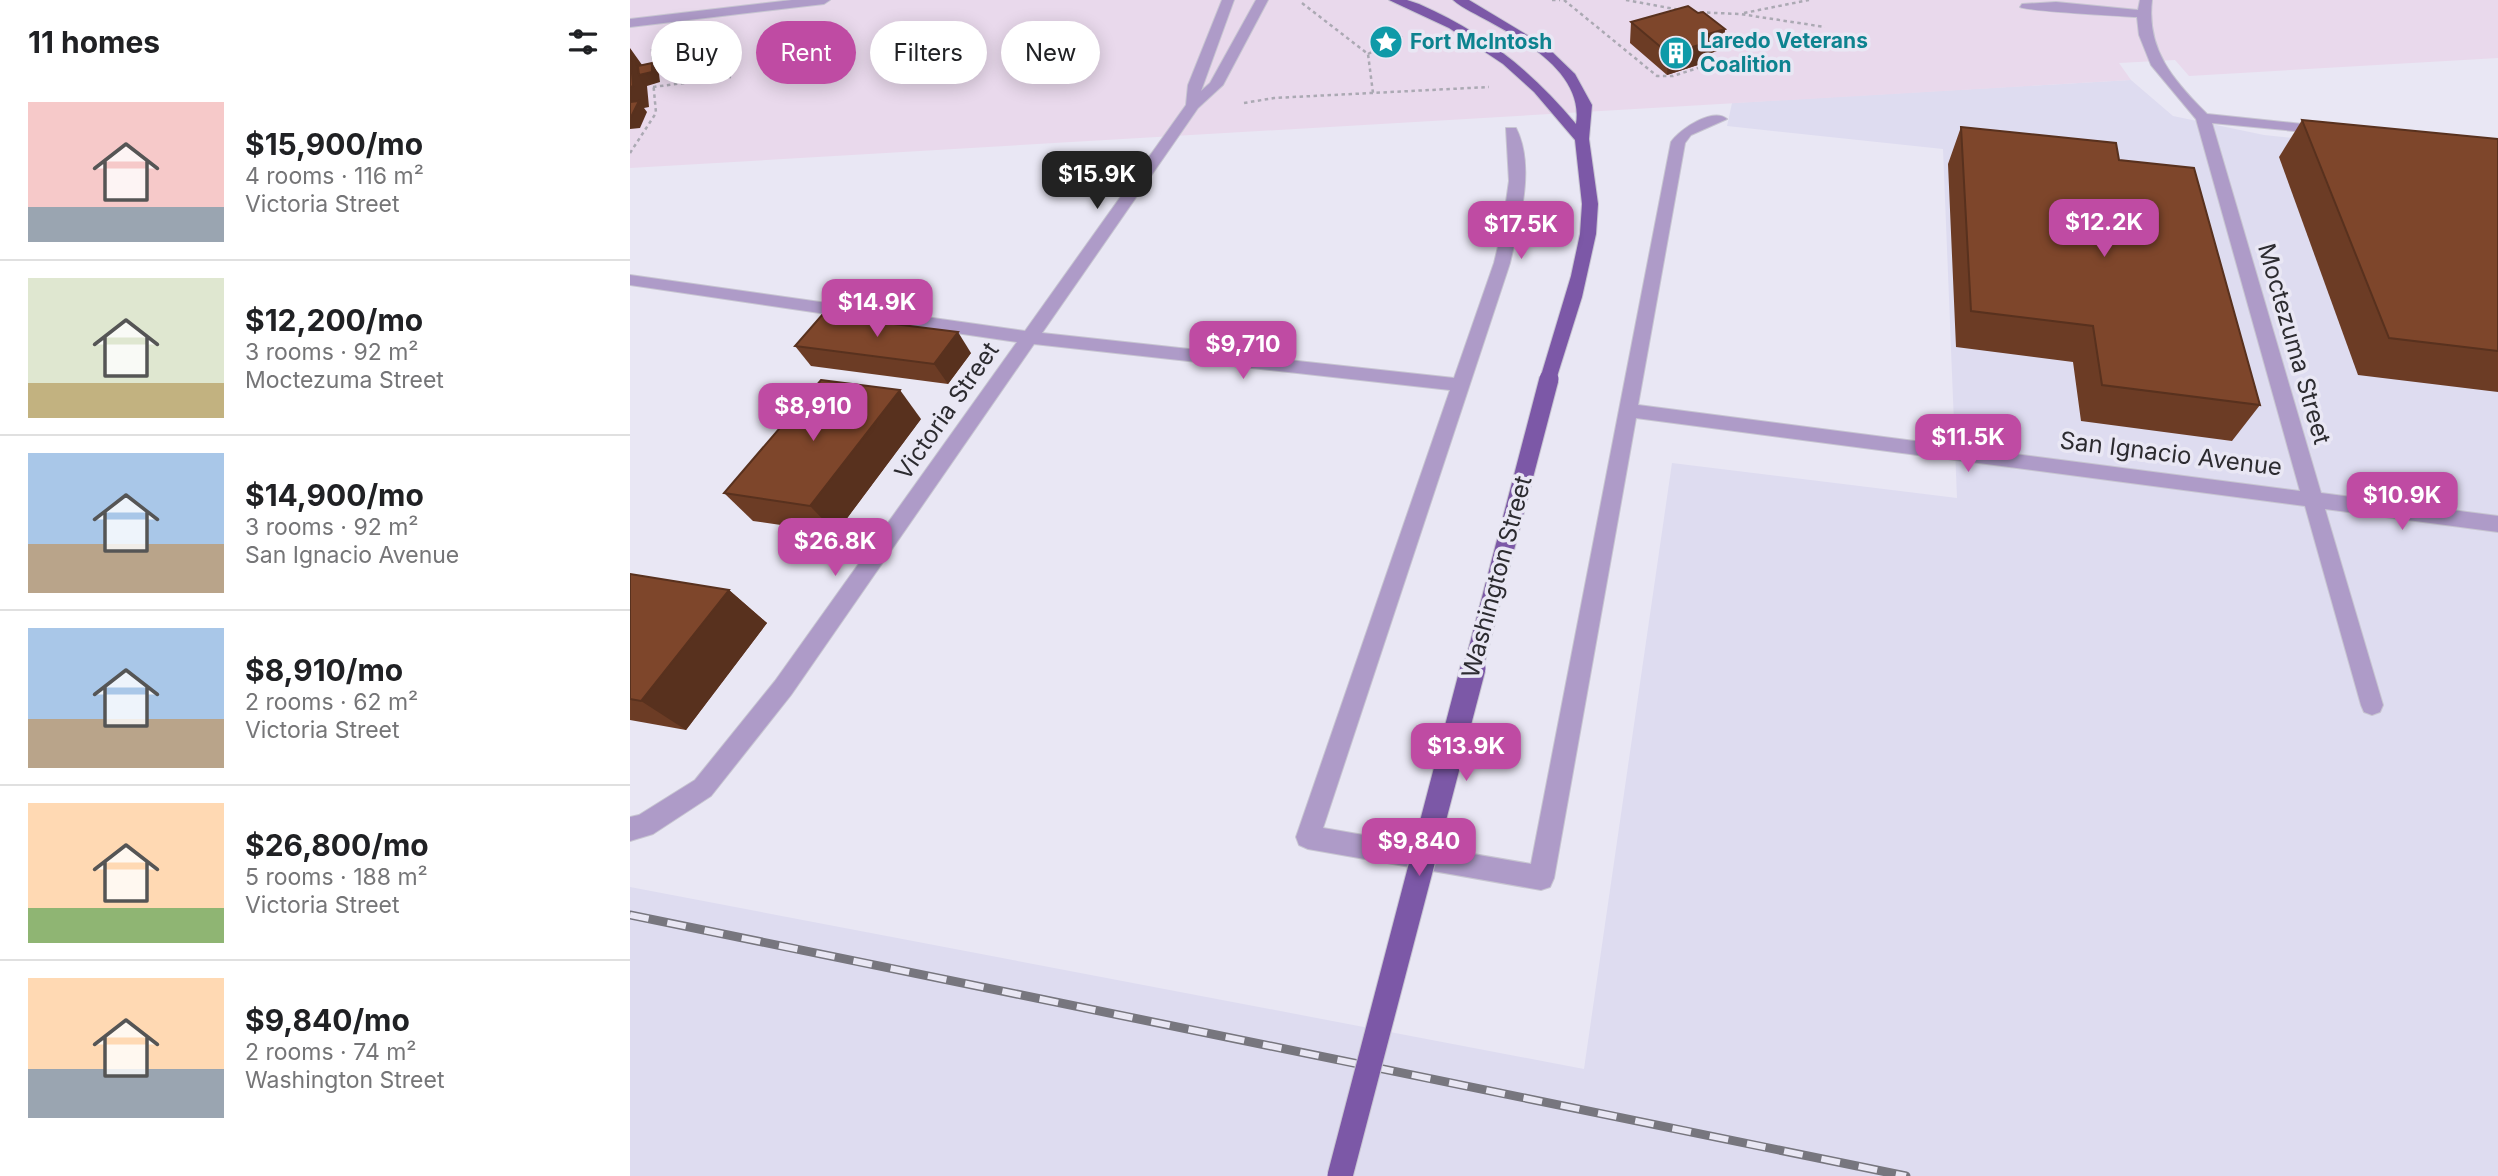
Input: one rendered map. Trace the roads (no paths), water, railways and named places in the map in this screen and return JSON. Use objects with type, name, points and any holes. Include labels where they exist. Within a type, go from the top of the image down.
[{"type":"main road","points":[[1395,0],[1434,15],[1506,60],[1541,90],[1582,139]]},
{"type":"main road","points":[[1459,0],[1505,23],[1562,68],[1580,91],[1587,110],[1582,139]]},
{"type":"main road","name":"Washington Street","points":[[1340,1176],[1575,286],[1590,213],[1588,171],[1582,139]]},
{"type":"street","points":[[630,23],[824,0]]},
{"type":"street","name":"Victoria Street","points":[[1193,104],[1193,86],[1207,59],[1218,20],[1228,0]]},
{"type":"street","name":"Victoria Street","points":[[637,827],[703,788],[783,688],[1193,104],[1216,85],[1262,0]]},
{"type":"street","points":[[2147,0],[2143,29],[2156,64],[2167,81],[2203,118],[2337,131]]},
{"type":"street","points":[[2026,7],[2056,6],[2143,14]]},
{"type":"street","name":"Moctezuma Street","points":[[2203,118],[2372,705]]},
{"type":"street","points":[[1511,131],[1517,156],[1518,188],[1502,263],[1308,836],[1541,878],[1678,142],[1694,128],[1720,119]]},
{"type":"street","points":[[630,279],[1031,338],[1461,385]]},
{"type":"street","name":"San Ignacio Avenue","points":[[1629,410],[2498,524]]},
{"type":"railway","points":[[630,915],[1906,1176]]},
{"type":"place","name":"Fort McIntosh","points":[[1386,42]]},
{"type":"place","name":"Laredo Veterans Coalition","points":[[1676,53]]}]
